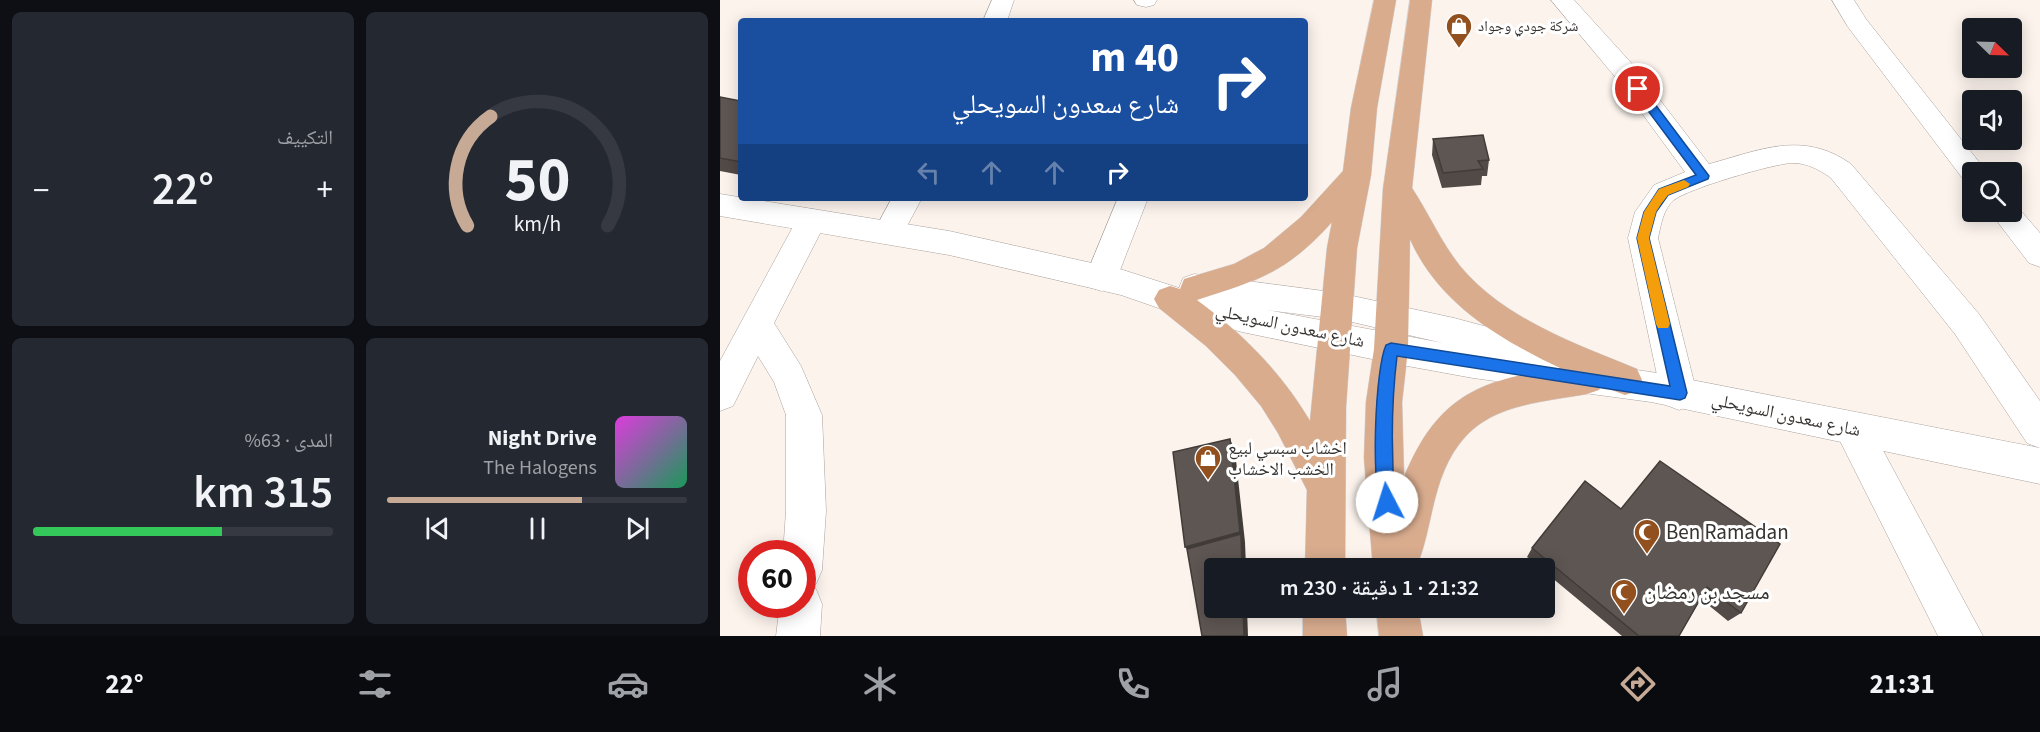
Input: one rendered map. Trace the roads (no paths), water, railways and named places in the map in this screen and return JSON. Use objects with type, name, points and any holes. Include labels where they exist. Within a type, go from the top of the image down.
[{"type":"main road","points":[[1325,558],[1328,407],[1342,248],[1357,175],[1364,108],[1385,0]]},
{"type":"main road","points":[[1392,558],[1383,458],[1384,402],[1392,333],[1397,189],[1421,0]]},
{"type":"main road","points":[[1328,489],[1285,412],[1255,373],[1197,316],[1183,293],[1259,266],[1278,255],[1311,227],[1357,175]]},
{"type":"main road","points":[[1397,189],[1418,223],[1433,254],[1467,294],[1525,334],[1556,351],[1652,387]]},
{"type":"main road","points":[[1400,558],[1426,466],[1448,428],[1473,407],[1498,396],[1587,379]]},
{"type":"main road","points":[[1324,618],[1325,636]]},
{"type":"main road","points":[[1398,618],[1401,636]]},
{"type":"street","points":[[995,18],[1003,0]]},
{"type":"street","points":[[1562,0],[1625,72],[1703,176]]},
{"type":"street","points":[[1842,0],[1856,22],[1965,162]]},
{"type":"street","points":[[1392,333],[1501,344],[1652,387],[1643,238],[1650,212],[1664,192],[1703,176],[1794,153],[1827,161],[1841,171],[1967,324],[2040,431]]},
{"type":"street","points":[[888,233],[905,201]]},
{"type":"street","points":[[1112,281],[1132,201]]},
{"type":"street","name":"شارع سعدون السويحلي","points":[[720,205],[949,243],[1112,281],[1183,293],[1242,318],[1337,322],[1587,379],[1652,387],[2040,466]]},
{"type":"street","points":[[720,395],[812,220]]},
{"type":"street","points":[[2013,222],[2040,255]]},
{"type":"street","points":[[757,324],[789,377],[804,415],[806,511],[804,540]]},
{"type":"street","points":[[1852,429],[1961,636]]},
{"type":"street","points":[[798,636],[800,618]]},
{"type":"place","name":"شركة جودي وجواد","points":[[1459,49]]},
{"type":"place","name":"اخشاب سبسي لبيع الخشب الاخشاب","points":[[1208,481]]},
{"type":"place","name":"Ben Ramadan","points":[[1647,555]]},
{"type":"place","name":"مسجد بن رمضان","points":[[1624,615]]}]
